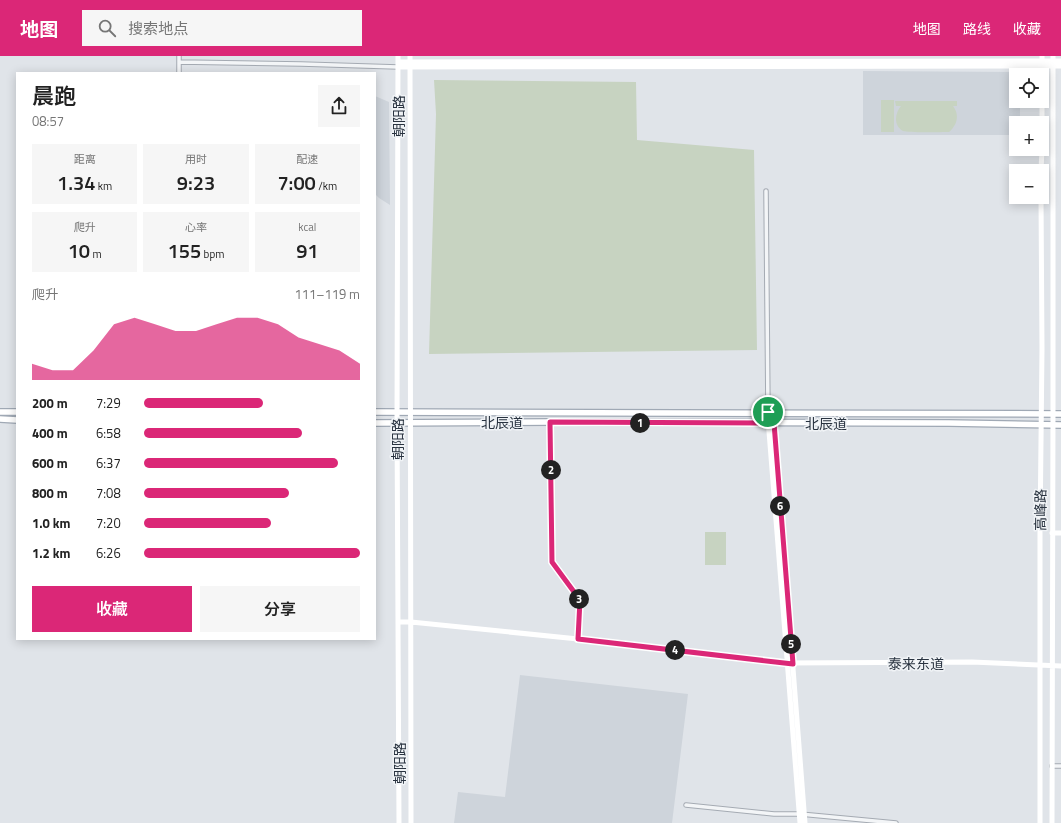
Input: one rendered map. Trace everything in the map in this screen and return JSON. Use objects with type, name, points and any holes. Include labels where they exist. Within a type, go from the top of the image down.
[{"type":"main road","points":[[1053,61],[1061,66]]},
{"type":"main road","name":"高峰路","points":[[1052,823],[1053,61]]},
{"type":"main road","points":[[398,62],[1061,61]]},
{"type":"main road","name":"朝阳路","points":[[398,62],[397,422],[399,823]]},
{"type":"main road","name":"朝阳路","points":[[410,62],[411,823]]},
{"type":"main road","name":"高峰路","points":[[1040,823],[1041,204]]},
{"type":"main road","points":[[0,411],[16,412]]},
{"type":"main road","name":"北辰道","points":[[376,412],[1061,414]]},
{"type":"main road","points":[[768,412],[771,423],[802,814],[805,823]]},
{"type":"main road","points":[[0,421],[16,420]]},
{"type":"main road","name":"北辰道","points":[[376,423],[949,423],[1061,425]]},
{"type":"main road","points":[[1052,533],[1061,533]]},
{"type":"main road","name":"泰来东道","points":[[398,622],[411,622],[578,639],[790,664],[972,662],[1061,666]]},
{"type":"main road","points":[[800,823],[802,814]]},
{"type":"street","points":[[180,56],[180,72]]},
{"type":"street","points":[[180,62],[301,64],[398,62]]},
{"type":"street","points":[[766,191],[768,412]]},
{"type":"street","points":[[550,422],[552,562],[580,600],[578,639]]},
{"type":"street","points":[[1052,766],[1061,766]]},
{"type":"street","points":[[686,804],[774,814],[802,814],[896,823]]},
{"type":"shaded area","points":[[863,71],[1009,72],[1009,108],[1020,108],[1020,116],[1009,116],[1009,135],[863,135]]},
{"type":"shaded area","points":[[376,96],[389,102],[390,205],[376,195]]},
{"type":"shaded area","points":[[520,675],[688,694],[672,823],[454,823],[458,792],[505,797]]},
{"type":"green space","points":[[434,80],[636,82],[637,140],[754,150],[757,350],[429,354],[436,114]]},
{"type":"green space","points":[[881,100],[894,100],[894,132],[881,132]]},
{"type":"green space","points":[[895,101],[957,101],[957,106],[953,106],[957,116],[956,123],[949,132],[903,131],[896,122],[896,115],[901,106],[896,106]]},
{"type":"green space","points":[[705,532],[726,532],[726,565],[705,565]]},
{"type":"route","points":[[768,412],[774,423],[793,664],[578,639],[580,600],[552,562],[550,422],[768,423],[768,412]]}]
